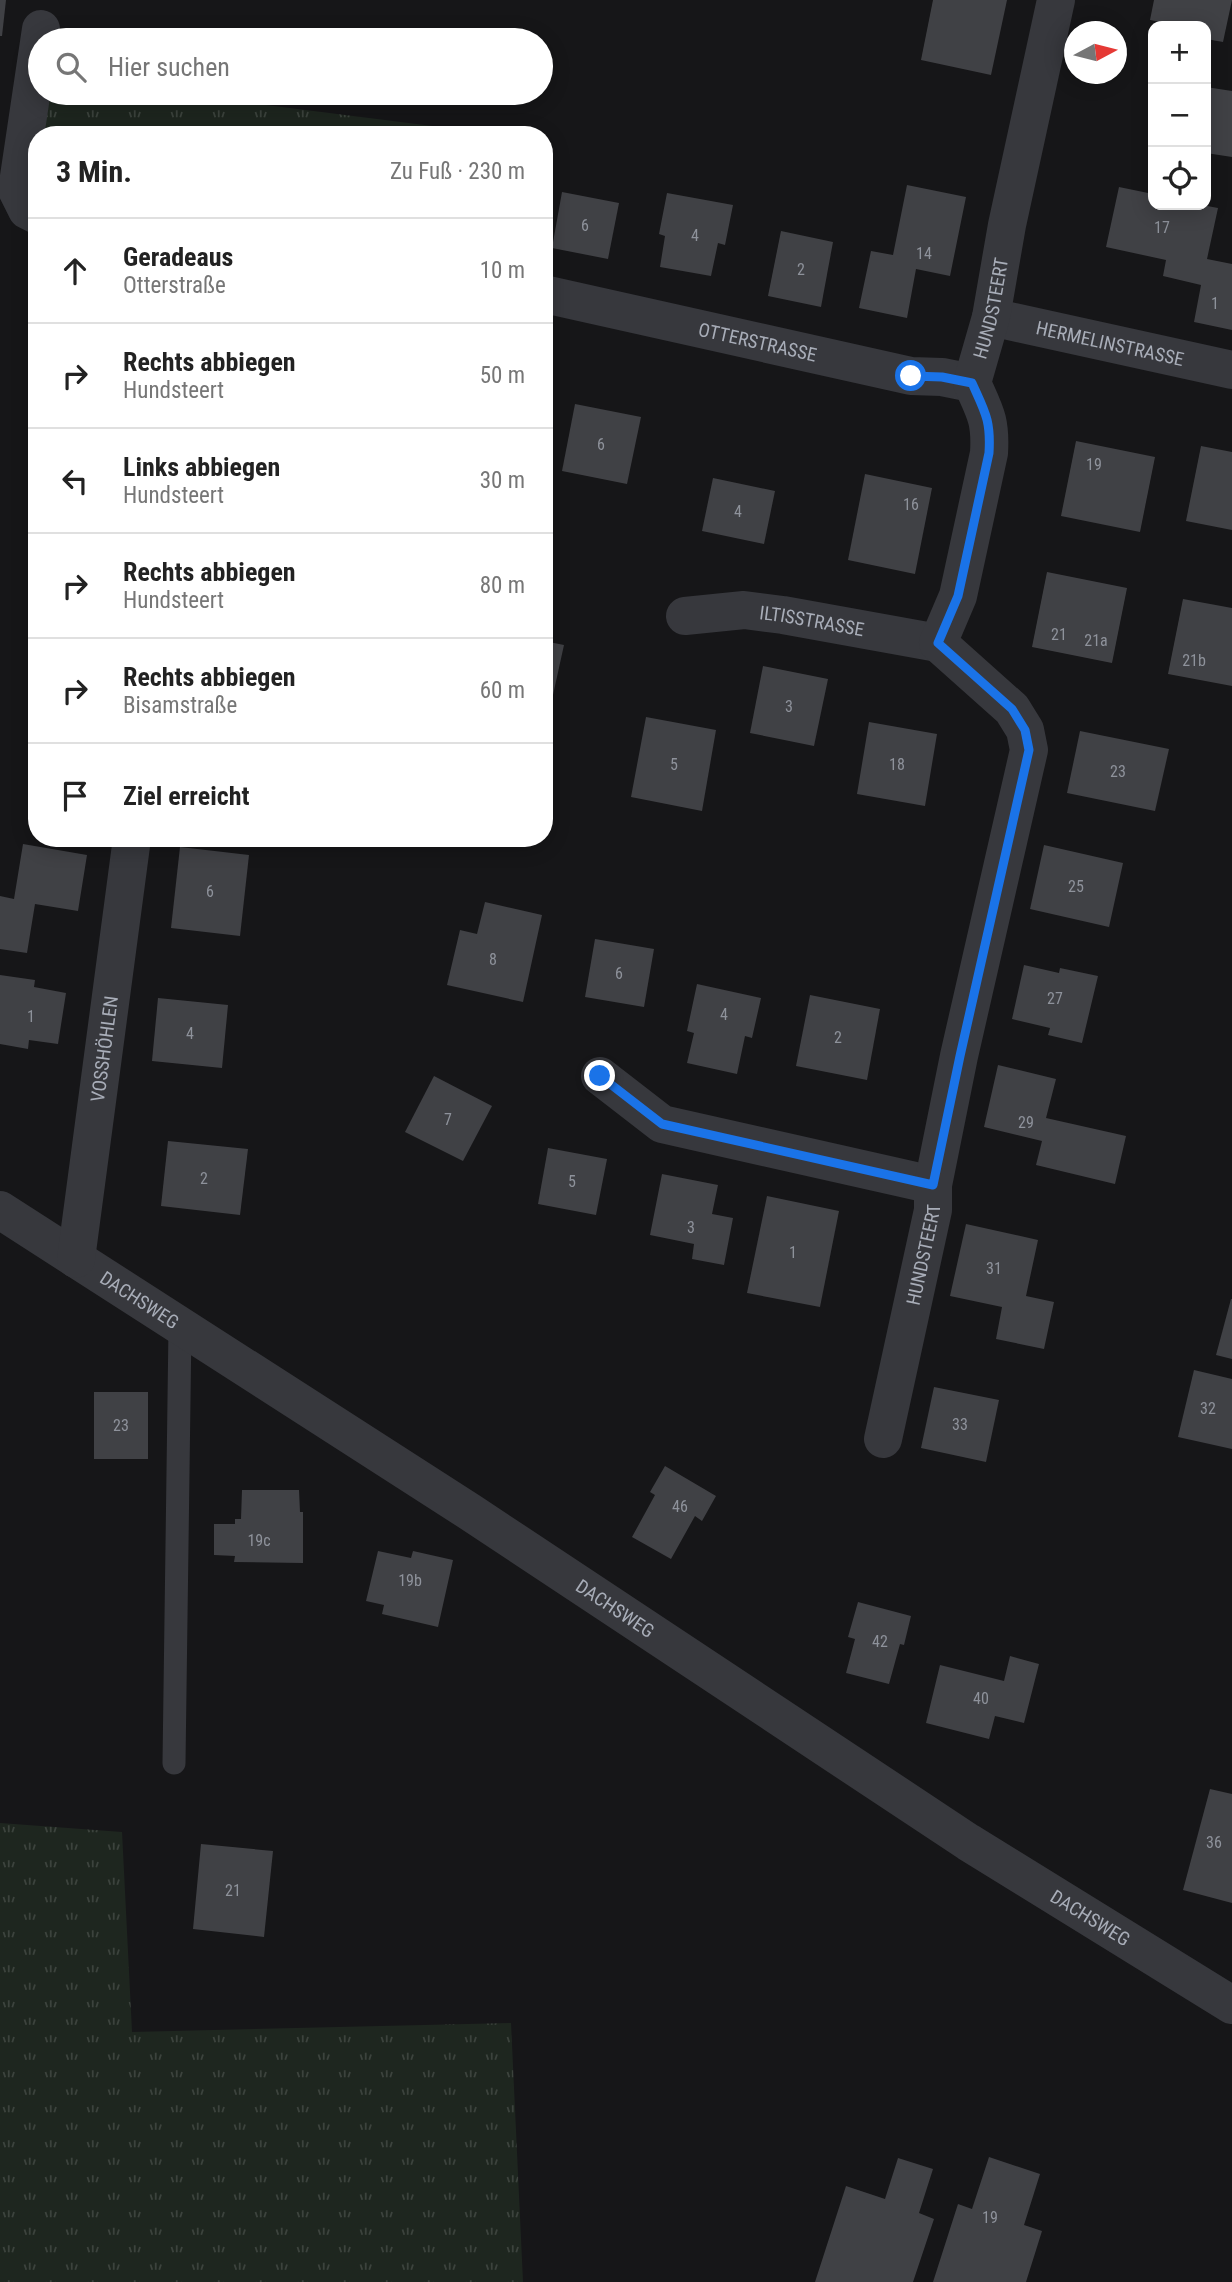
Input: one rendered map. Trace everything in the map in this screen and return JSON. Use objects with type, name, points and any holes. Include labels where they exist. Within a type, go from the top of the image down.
[{"type":"street","name":"HUNDSTEERT","points":[[883,1439],[933,1210],[933,1185],[960,1056],[1029,750],[1025,730],[1012,709],[938,643],[958,596],[989,453],[990,429],[987,415],[972,383],[991,317],[1007,225],[1056,0]]},
{"type":"street","points":[[28,210],[17,190],[30,105]]},
{"type":"street","name":"OTTERSTRASSE","points":[[553,296],[911,376],[942,377],[972,383]]},
{"type":"street","name":"HERMELINSTRASSE","points":[[991,317],[1232,370]]},
{"type":"street","name":"ILTISSTRASSE","points":[[685,616],[744,610],[938,643]]},
{"type":"street","name":"VOSSHÖHLEN","points":[[76,1259],[131,847]]},
{"type":"street","points":[[600,1076],[662,1124],[933,1185]]},
{"type":"street","name":"DACHSWEG","points":[[0,1210],[481,1520],[968,1842],[1232,2005]]},
{"type":"lane","points":[[174,1763],[180,1327]]},
{"type":"green space","points":[[39,105],[266,105],[432,126],[38,126]]},
{"type":"green space","points":[[0,1823],[122,1832],[132,2032],[511,2023],[523,2282],[0,2282]]},
{"type":"building","points":[[0,0],[6,0],[2,36],[0,36]]},
{"type":"building","points":[[933,0],[1007,0],[991,75],[921,60]]},
{"type":"building","points":[[1154,0],[1232,0],[1223,42],[1211,40],[1211,21],[1150,20]]},
{"type":"building","points":[[1211,88],[1232,91],[1232,157],[1211,154]]},
{"type":"building","points":[[907,185],[966,197],[950,276],[916,269],[907,318],[859,308],[871,251],[893,255]]},
{"type":"building","points":[[1119,187],[1148,193],[1148,210],[1218,208],[1207,259],[1232,264],[1232,330],[1194,322],[1201,285],[1163,276],[1166,260],[1106,247]]},
{"type":"building","points":[[562,192],[619,203],[608,259],[553,248]]},
{"type":"building","points":[[667,193],[733,205],[725,245],[718,243],[711,276],[660,267],[665,236],[659,234]]},
{"type":"building","points":[[781,231],[833,242],[821,307],[768,296]]},
{"type":"building","points":[[575,404],[641,417],[627,484],[562,471]]},
{"type":"building","points":[[1076,441],[1155,457],[1140,532],[1061,516]]},
{"type":"building","points":[[1201,446],[1232,452],[1232,530],[1186,521]]},
{"type":"building","points":[[865,474],[932,488],[915,574],[848,560]]},
{"type":"building","points":[[713,478],[775,491],[764,544],[702,531]]},
{"type":"building","points":[[1047,572],[1127,588],[1112,663],[1032,647]]},
{"type":"building","points":[[1183,599],[1232,608],[1232,686],[1168,674]]},
{"type":"building","points":[[553,643],[564,645],[553,695]]},
{"type":"building","points":[[763,666],[828,679],[814,746],[750,733]]},
{"type":"building","points":[[646,717],[716,730],[702,811],[631,797]]},
{"type":"building","points":[[869,722],[937,734],[925,806],[857,794]]},
{"type":"building","points":[[1080,731],[1169,749],[1155,811],[1067,793]]},
{"type":"building","points":[[23,844],[28,847],[87,855],[78,911],[35,904],[27,953],[0,949],[0,896],[14,899]]},
{"type":"building","points":[[1044,845],[1123,863],[1109,927],[1030,909]]},
{"type":"building","points":[[180,847],[249,855],[240,936],[171,928]]},
{"type":"building","points":[[485,902],[542,915],[523,1002],[447,985],[460,930],[477,934]]},
{"type":"building","points":[[595,939],[654,949],[644,1007],[585,997]]},
{"type":"building","points":[[1024,965],[1059,973],[1060,968],[1098,976],[1082,1043],[1048,1035],[1050,1028],[1012,1019]]},
{"type":"building","points":[[0,975],[35,980],[34,987],[66,993],[58,1044],[29,1040],[28,1049],[0,1044]]},
{"type":"building","points":[[697,984],[761,998],[752,1038],[745,1036],[737,1074],[687,1063],[694,1033],[687,1031]]},
{"type":"building","points":[[810,995],[880,1009],[867,1080],[796,1066]]},
{"type":"building","points":[[158,998],[228,1005],[222,1068],[152,1061]]},
{"type":"building","points":[[998,1065],[1056,1079],[1046,1118],[1126,1136],[1115,1184],[1036,1165],[1042,1141],[984,1127]]},
{"type":"building","points":[[434,1076],[492,1106],[463,1161],[405,1132]]},
{"type":"building","points":[[168,1141],[248,1149],[240,1215],[161,1206]]},
{"type":"building","points":[[548,1148],[607,1159],[596,1215],[538,1204]]},
{"type":"building","points":[[662,1174],[718,1185],[712,1214],[733,1218],[724,1265],[692,1259],[694,1244],[650,1235]]},
{"type":"building","points":[[767,1196],[839,1211],[820,1307],[747,1293]]},
{"type":"building","points":[[966,1224],[1038,1240],[1026,1296],[1054,1302],[1044,1349],[996,1339],[1002,1307],[950,1296]]},
{"type":"building","points":[[1232,1299],[1232,1359],[1216,1355]]},
{"type":"building","points":[[1194,1370],[1232,1379],[1232,1449],[1178,1437]]},
{"type":"building","points":[[934,1387],[999,1400],[986,1462],[921,1448]]},
{"type":"building","points":[[94,1392],[148,1392],[148,1459],[94,1459]]},
{"type":"building","points":[[665,1466],[716,1496],[702,1521],[695,1516],[671,1559],[632,1537],[655,1495],[650,1492]]},
{"type":"building","points":[[242,1490],[299,1490],[300,1512],[303,1512],[303,1563],[234,1562],[235,1556],[214,1555],[214,1524],[235,1524],[235,1519],[241,1519]]},
{"type":"building","points":[[378,1551],[411,1558],[413,1551],[453,1560],[438,1627],[382,1614],[384,1605],[366,1601]]},
{"type":"building","points":[[858,1602],[911,1616],[904,1645],[900,1644],[889,1684],[846,1673],[855,1639],[848,1637]]},
{"type":"building","points":[[1010,1656],[1039,1664],[1024,1723],[995,1716],[989,1739],[926,1723],[940,1665],[1004,1681]]},
{"type":"building","points":[[1210,1789],[1232,1794],[1232,1903],[1183,1890]]},
{"type":"building","points":[[201,1844],[273,1851],[264,1937],[193,1929]]},
{"type":"building","points":[[989,2157],[1040,2174],[1024,2225],[1042,2231],[1026,2282],[933,2282],[958,2204],[972,2209]]},
{"type":"building","points":[[898,2158],[933,2169],[919,2213],[934,2219],[913,2282],[815,2282],[846,2186],[885,2199]]},
{"type":"route","points":[[600,1076],[662,1124],[933,1185],[1029,750],[1025,730],[1012,709],[938,643],[958,596],[989,453],[990,429],[987,415],[972,383],[942,377],[911,376]]}]
